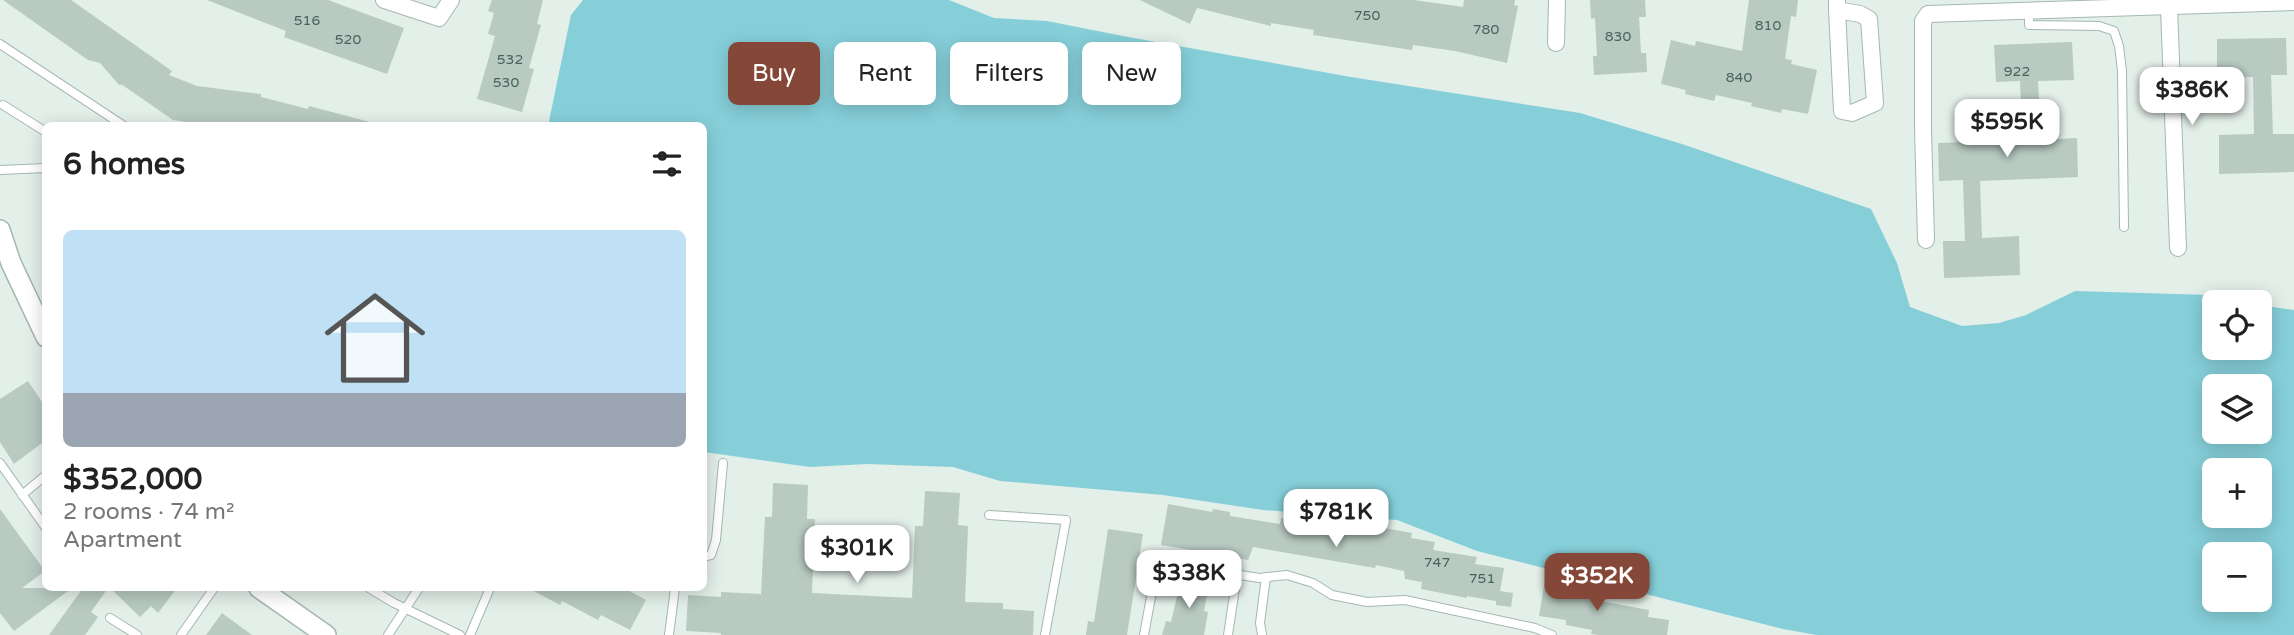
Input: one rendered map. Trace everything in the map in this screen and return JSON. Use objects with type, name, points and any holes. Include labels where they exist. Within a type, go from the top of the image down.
[{"type":"street","points":[[384,0],[439,18],[451,0]]},
{"type":"street","points":[[1556,43],[1557,0]]},
{"type":"street","points":[[1926,240],[1923,20],[1928,13],[2029,5],[2169,7],[2294,2]]},
{"type":"street","points":[[1837,5],[1869,19],[1875,103],[1852,113],[1842,111],[1837,5]]},
{"type":"street","points":[[2169,7],[2178,248]]},
{"type":"street","points":[[0,230],[6,266],[42,330]]},
{"type":"street","points":[[263,591],[326,635]]},
{"type":"lane","points":[[2029,5],[2029,24],[2099,26],[2114,31],[2122,71],[2124,228]]},
{"type":"lane","points":[[0,44],[118,122]]},
{"type":"lane","points":[[3,105],[42,129]]},
{"type":"lane","points":[[0,170],[42,168]]},
{"type":"lane","points":[[0,463],[42,522]]},
{"type":"lane","points":[[707,557],[711,555],[716,540],[723,463]]},
{"type":"lane","points":[[22,495],[42,478]]},
{"type":"lane","points":[[989,515],[1066,520],[1045,635]]},
{"type":"lane","points":[[1144,635],[1155,575],[1171,564],[1237,575],[1287,575],[1313,583],[1332,595],[1367,602],[1405,600],[1535,628],[1552,635]]},
{"type":"lane","points":[[1228,635],[1237,575]]},
{"type":"lane","points":[[1262,635],[1260,623],[1266,577]]},
{"type":"lane","points":[[181,635],[212,591]]},
{"type":"lane","points":[[374,591],[460,635]]},
{"type":"lane","points":[[388,635],[417,591]]},
{"type":"lane","points":[[470,635],[489,591]]},
{"type":"lane","points":[[668,635],[675,591]]},
{"type":"lane","points":[[110,618],[137,635]]},
{"type":"water","points":[[583,0],[949,0],[994,18],[1047,21],[1156,42],[1082,42],[1082,105],[1181,105],[1181,47],[1351,77],[1580,113],[1682,144],[1871,209],[1897,263],[1910,307],[1962,326],[1999,323],[2026,315],[2075,291],[2202,295],[2202,360],[2272,360],[2272,307],[2294,310],[2294,635],[1817,635],[1783,629],[1477,551],[1397,520],[1263,510],[1163,495],[1000,481],[953,467],[867,464],[810,467],[707,452],[707,122],[549,122],[571,15]]},
{"type":"building","points":[[3,0],[71,0],[172,71],[169,75],[197,86],[261,94],[261,97],[370,122],[173,120],[121,84],[120,86],[100,63],[88,60]]},
{"type":"building","points":[[207,0],[328,0],[404,28],[387,74],[284,37],[286,31]]},
{"type":"building","points":[[492,0],[543,0],[537,24],[541,25],[529,68],[534,69],[522,112],[477,99],[495,36],[488,34],[494,13],[488,11]]},
{"type":"building","points":[[1140,0],[1414,0],[1463,7],[1464,0],[1515,0],[1514,5],[1518,6],[1507,63],[1455,51],[1413,45],[1412,50],[1313,35],[1314,30],[1271,23],[1271,26],[1197,8],[1190,24]]},
{"type":"building","points":[[1590,0],[1645,0],[1646,17],[1639,17],[1641,53],[1646,53],[1647,72],[1594,75],[1593,56],[1597,56],[1595,18],[1591,19]]},
{"type":"building","points":[[1749,0],[1798,0],[1796,17],[1791,16],[1785,59],[1792,60],[1791,64],[1817,70],[1808,114],[1782,109],[1781,113],[1716,95],[1714,101],[1685,94],[1686,90],[1661,84],[1671,40],[1695,46],[1696,41],[1742,51]]},
{"type":"building","points":[[2286,38],[2287,75],[2271,75],[2273,134],[2294,134],[2294,172],[2219,174],[2219,135],[2254,134],[2253,77],[2217,78],[2217,39]]},
{"type":"building","points":[[2072,42],[2074,80],[2038,81],[2041,140],[2077,138],[2078,177],[1980,181],[1982,238],[2019,236],[2020,275],[1944,278],[1943,241],[1965,241],[1963,180],[1939,181],[1938,143],[2023,140],[2020,81],[1996,82],[1994,45]]},
{"type":"building","points":[[28,381],[42,402],[42,443],[14,464],[0,442],[0,399]]},
{"type":"building","points":[[773,483],[808,485],[807,519],[815,519],[812,593],[912,598],[915,526],[923,526],[925,491],[960,493],[958,525],[968,526],[965,602],[1003,603],[1003,609],[1034,611],[1033,635],[721,635],[686,631],[688,595],[721,597],[721,592],[761,594],[765,517],[772,517]]},
{"type":"building","points":[[1168,504],[1212,512],[1213,509],[1230,512],[1230,516],[1280,524],[1281,518],[1310,523],[1311,518],[1333,522],[1334,519],[1412,533],[1411,538],[1435,542],[1433,550],[1477,557],[1475,564],[1504,568],[1500,591],[1513,593],[1511,607],[1496,605],[1496,601],[1421,589],[1422,582],[1405,579],[1404,571],[1376,565],[1375,568],[1253,547],[1248,560],[1161,545]]},
{"type":"building","points":[[0,509],[42,567],[42,573],[22,588],[68,591],[14,631],[0,613]]},
{"type":"building","points":[[1108,529],[1143,534],[1127,635],[1086,635],[1088,621],[1094,622]]},
{"type":"building","points":[[1181,579],[1209,585],[1204,611],[1208,612],[1204,635],[1162,635],[1166,621],[1171,622]]},
{"type":"building","points":[[1545,580],[1575,585],[1575,589],[1602,594],[1600,601],[1649,610],[1648,617],[1669,620],[1667,635],[1591,634],[1592,630],[1566,625],[1566,620],[1539,616]]},
{"type":"building","points":[[81,591],[106,591],[91,612],[98,617],[85,635],[49,635]]},
{"type":"building","points":[[113,591],[175,591],[158,613],[151,606],[140,617]]},
{"type":"building","points":[[534,591],[630,591],[646,600],[630,630],[601,615],[598,620],[562,601],[560,605]]},
{"type":"building","points":[[222,613],[252,635],[206,635]]}]
